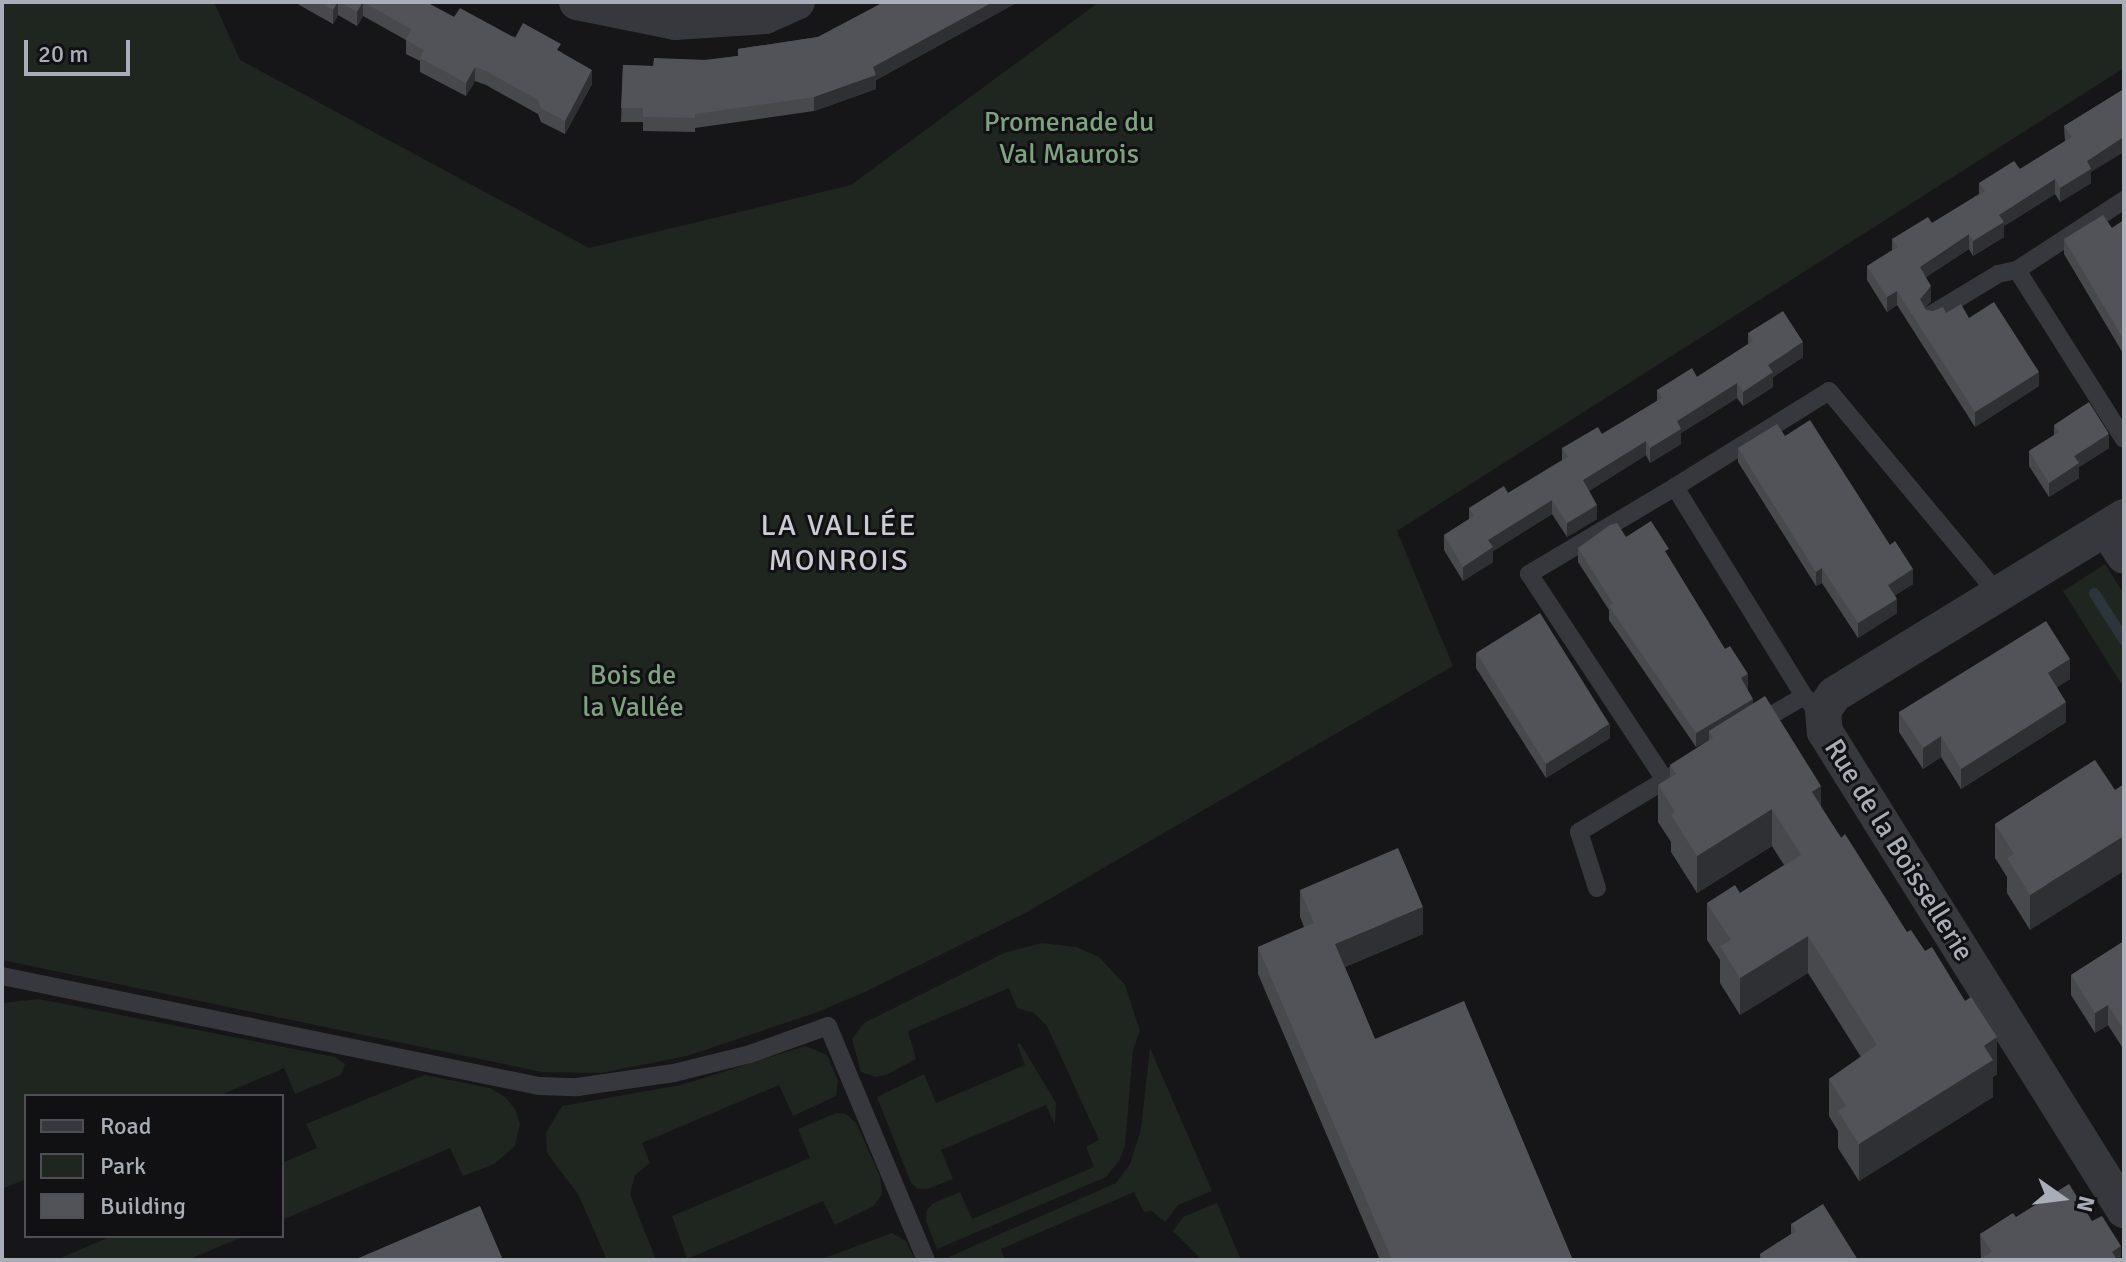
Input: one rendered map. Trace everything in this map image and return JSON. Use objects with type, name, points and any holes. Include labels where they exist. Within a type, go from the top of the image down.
[{"type":"street","points":[[577,2],[675,22],[765,16],[797,2]]},
{"type":"street","name":"Rue de la Boissellerie","points":[[2118,534],[1998,594],[1834,695],[1814,704],[1825,732],[2124,1210]]},
{"type":"lane","points":[[1932,314],[1998,274],[2017,270],[2124,200]]},
{"type":"lane","points":[[2017,270],[2124,439]]},
{"type":"lane","points":[[1665,780],[1529,574],[1829,391],[1998,594]]},
{"type":"lane","points":[[1675,487],[1814,704],[1739,735]]},
{"type":"lane","points":[[1597,888],[1579,832],[1690,765]]},
{"type":"lane","points":[[2,976],[539,1086],[616,1084],[674,1073],[750,1054],[828,1026],[926,1260]]},
{"type":"green space","name":"Bois de la Vallée","points":[[2,2],[214,2],[240,60],[589,248],[851,185],[1099,2],[2124,2],[2124,68],[1397,531],[1453,666],[1027,912],[865,992],[815,1013],[687,1056],[601,1073],[542,1072],[2,960]]},
{"type":"green space","points":[[2105,564],[2124,594],[2124,688],[2063,591]]},
{"type":"green space","points":[[1042,943],[1076,947],[1099,957],[1125,985],[1140,1031],[1133,1050],[1125,1146],[1119,1161],[1106,1177],[937,1249],[926,1221],[927,1210],[932,1204],[960,1192],[972,1219],[1094,1167],[1086,1147],[1099,1140],[1047,1026],[1034,1013],[1017,1008],[1009,988],[908,1031],[916,1059],[888,1074],[876,1077],[861,1072],[852,1039],[864,1023],[1004,953]]},
{"type":"green space","points":[[39,999],[335,1057],[345,1064],[341,1075],[295,1094],[284,1068],[224,1094],[24,1094],[24,1180],[2,1189],[2,1003]]},
{"type":"green space","points":[[1020,1043],[1056,1103],[1055,1125],[1046,1105],[941,1150],[953,1179],[927,1189],[918,1189],[911,1183],[877,1097],[924,1074],[936,1103],[1025,1065],[1017,1044]]},
{"type":"green space","points":[[805,1046],[827,1055],[838,1081],[836,1096],[793,1116],[779,1085],[642,1143],[650,1163],[635,1175],[630,1194],[656,1260],[607,1260],[578,1194],[547,1153],[546,1133],[562,1106],[681,1085]]},
{"type":"green space","points":[[1150,1048],[1212,1191],[1178,1205],[1165,1222],[1152,1211],[1144,1212],[1134,1192],[1001,1249],[1005,1260],[942,1260],[1116,1183],[1130,1164],[1141,1129]]},
{"type":"green space","points":[[425,1075],[490,1088],[505,1097],[515,1109],[520,1124],[515,1146],[494,1164],[463,1176],[450,1148],[284,1219],[284,1162],[317,1148],[306,1124]]},
{"type":"green space","points":[[836,1113],[846,1114],[856,1123],[880,1176],[882,1194],[874,1206],[835,1225],[823,1201],[687,1259],[672,1216],[810,1158],[798,1129]]},
{"type":"green space","points":[[1217,1203],[1241,1260],[1202,1260],[1173,1231],[1183,1217]]},
{"type":"green space","points":[[892,1233],[906,1241],[915,1260],[819,1260]]},
{"type":"green space","points":[[107,1238],[239,1238],[188,1260],[56,1260]]},
{"type":"building","points":[[319,2],[337,2],[333,10]]},
{"type":"building","points":[[340,2],[362,2],[357,12]]},
{"type":"building","points":[[363,2],[426,2],[454,17],[460,8],[515,38],[523,23],[561,44],[557,50],[592,70],[565,121],[541,108],[538,100],[486,71],[475,67],[466,83],[420,58],[424,50],[406,40],[411,29]]},
{"type":"building","points":[[884,2],[993,2],[873,67],[876,75],[814,97],[695,114],[695,118],[643,117],[643,108],[621,108],[623,65],[653,66],[654,58],[707,60],[738,56],[738,49],[818,37]]},
{"type":"building","points":[[2124,89],[2124,137],[2087,161],[2091,169],[2060,188],[2055,179],[1999,215],[2004,222],[1973,241],[1969,234],[1920,267],[1931,286],[1920,299],[1926,310],[1943,307],[1946,313],[1961,304],[1969,318],[1994,302],[2039,372],[1975,412],[1897,291],[1887,297],[1867,266],[1898,247],[1892,239],[1928,217],[1932,223],[1985,191],[1979,183],[2014,161],[2020,169],[2072,137],[2064,126]]},
{"type":"building","points":[[2103,215],[2112,228],[2124,220],[2124,340],[2064,239]]},
{"type":"building","points":[[1783,311],[1803,342],[1768,365],[1773,372],[1743,392],[1737,383],[1677,421],[1681,429],[1650,448],[1646,441],[1583,480],[1597,505],[1567,523],[1552,500],[1488,540],[1493,547],[1463,567],[1444,535],[1474,516],[1469,508],[1504,486],[1508,493],[1568,457],[1562,448],[1598,427],[1602,434],[1662,398],[1657,390],[1692,368],[1697,377],[1753,341],[1748,333]]},
{"type":"building","points":[[2089,402],[2109,434],[2074,456],[2079,463],[2049,483],[2029,451],[2059,432],[2054,425]]},
{"type":"building","points":[[1810,420],[1890,545],[1895,541],[1913,569],[1888,585],[1897,599],[1858,623],[1822,568],[1816,572],[1738,448],[1777,424],[1785,436]]},
{"type":"building","points":[[1651,521],[1669,549],[1665,551],[1725,649],[1730,646],[1748,674],[1741,678],[1753,699],[1696,733],[1609,606],[1613,603],[1578,548],[1610,525],[1617,523],[1626,537]]},
{"type":"building","points":[[1540,613],[1609,724],[1546,764],[1476,653]]},
{"type":"building","points":[[2046,621],[2070,659],[2048,673],[2066,702],[1961,769],[1941,736],[1923,748],[1899,712]]},
{"type":"building","points":[[1765,696],[1821,786],[1812,792],[1841,838],[1845,834],[1907,932],[1911,930],[1925,951],[1932,947],[1965,1001],[1971,997],[1997,1037],[1984,1046],[1993,1060],[1859,1144],[1838,1111],[1846,1106],[1829,1079],[1877,1045],[1808,936],[1740,978],[1720,946],[1731,940],[1707,903],[1735,885],[1740,893],[1801,855],[1772,809],[1697,856],[1671,815],[1675,812],[1658,785],[1676,774],[1670,765],[1713,738],[1709,731]]},
{"type":"building","points":[[2095,760],[2115,790],[2124,784],[2124,836],[2030,895],[2007,858],[2014,854],[1995,824]]},
{"type":"building","points":[[1398,848],[1423,907],[1335,944],[1375,1039],[1464,1001],[1573,1260],[1392,1260],[1258,947],[1314,923],[1300,890]]},
{"type":"building","points":[[2124,941],[2124,1030],[2108,1005],[2095,1013],[2071,975]]},
{"type":"building","points":[[2069,1184],[2092,1221],[2102,1216],[2121,1246],[2112,1252],[2117,1260],[1979,1260],[1992,1252],[1980,1234],[2013,1213],[2016,1217]]},
{"type":"building","points":[[1823,1204],[1858,1260],[1763,1260],[1760,1254],[1796,1231],[1791,1224]]},
{"type":"building","points":[[480,1206],[503,1260],[354,1260]]},
{"type":"waterway","points":[[2094,593],[2124,640]]},
{"type":"district","name":"LA VALLÉE MONROIS","points":[[839,543]]},
{"type":"park label","name":"Promenade du Val Maurois","points":[[1069,138]]}]
